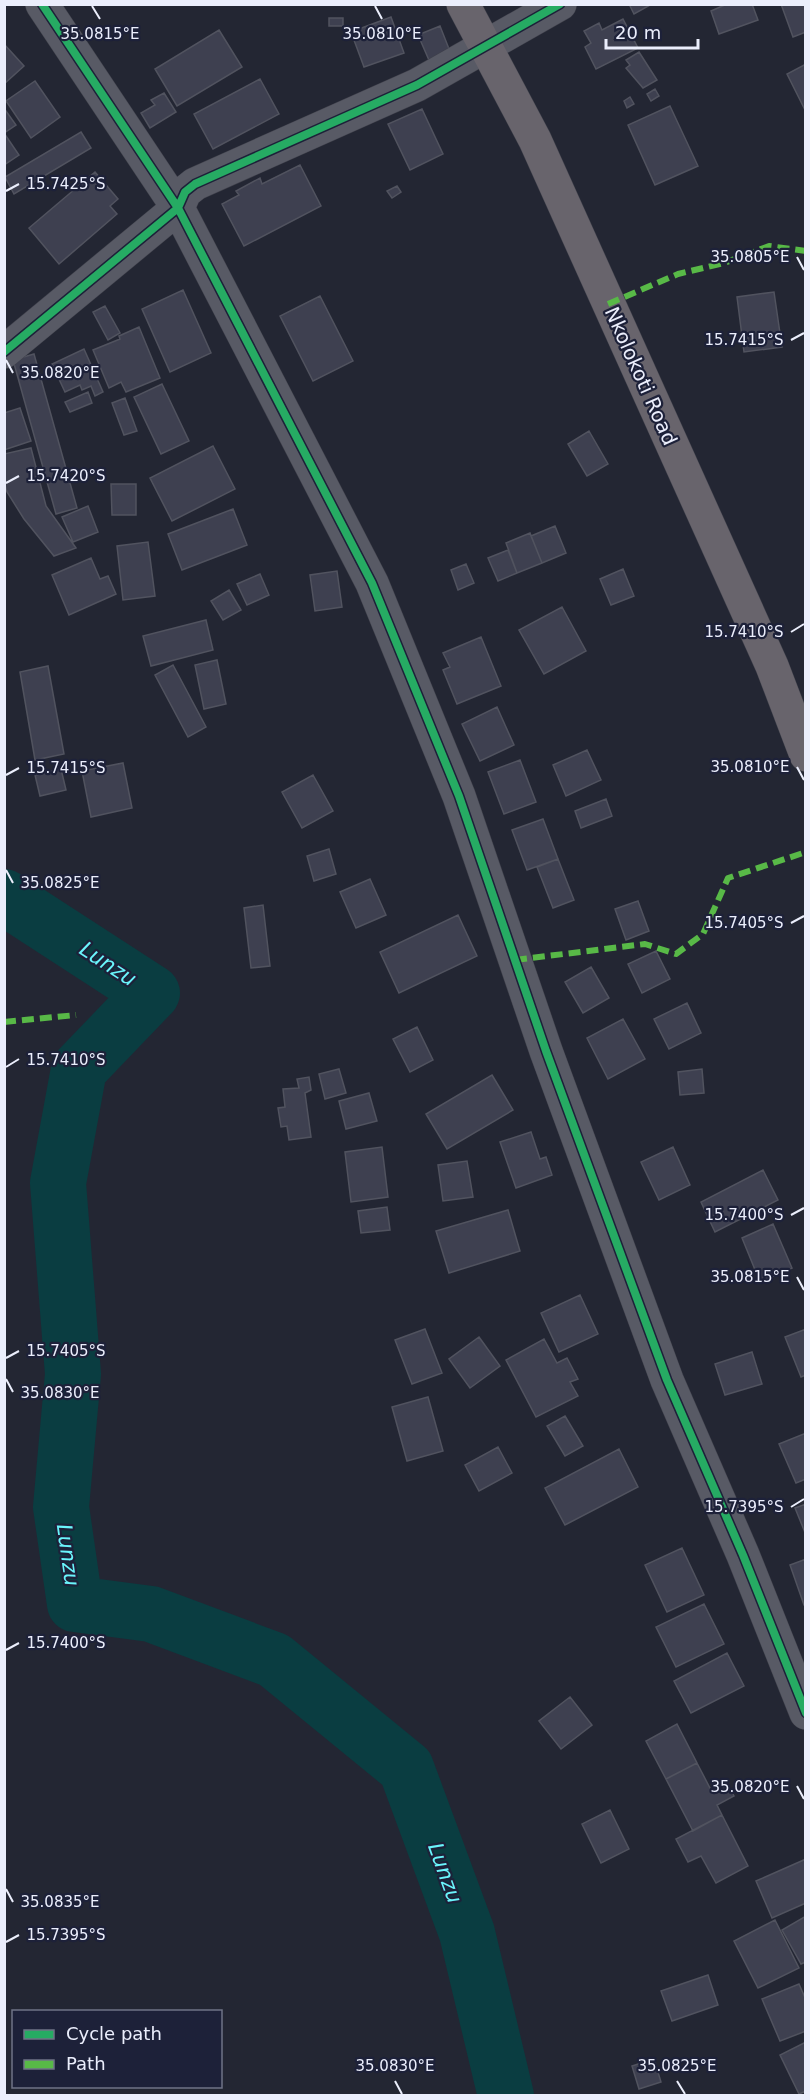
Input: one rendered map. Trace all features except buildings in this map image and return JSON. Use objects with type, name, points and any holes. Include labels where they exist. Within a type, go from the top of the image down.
[{"type":"main road","name":"Nkolokoti Road","points":[[462,4],[535,140],[772,666],[806,755]]},
{"type":"street","points":[[42,4],[178,208],[372,583],[459,796],[546,1052],[667,1380],[743,1555],[806,1713]]},
{"type":"street","points":[[4,352],[178,208],[186,192],[195,184],[417,85],[487,48],[560,4]]},
{"type":"waterway","name":"Lunzu","points":[[4,897],[152,993],[79,1069],[58,1183],[73,1374],[61,1507],[75,1604],[151,1614],[274,1660],[406,1768],[467,1933],[506,2096]]},
{"type":"marked path","points":[[608,304],[678,274],[724,263],[769,246],[806,251]]},
{"type":"marked path","points":[[515,960],[645,944],[676,954],[703,934],[728,878],[806,852]]},
{"type":"marked path","points":[[4,1022],[76,1015]]},
{"type":"cycle path","points":[[42,4],[178,208],[372,583],[459,796],[546,1051],[667,1380],[743,1555],[806,1713]]},
{"type":"cycle path","points":[[4,352],[178,208],[185,192],[195,184],[417,85],[560,4]]}]
